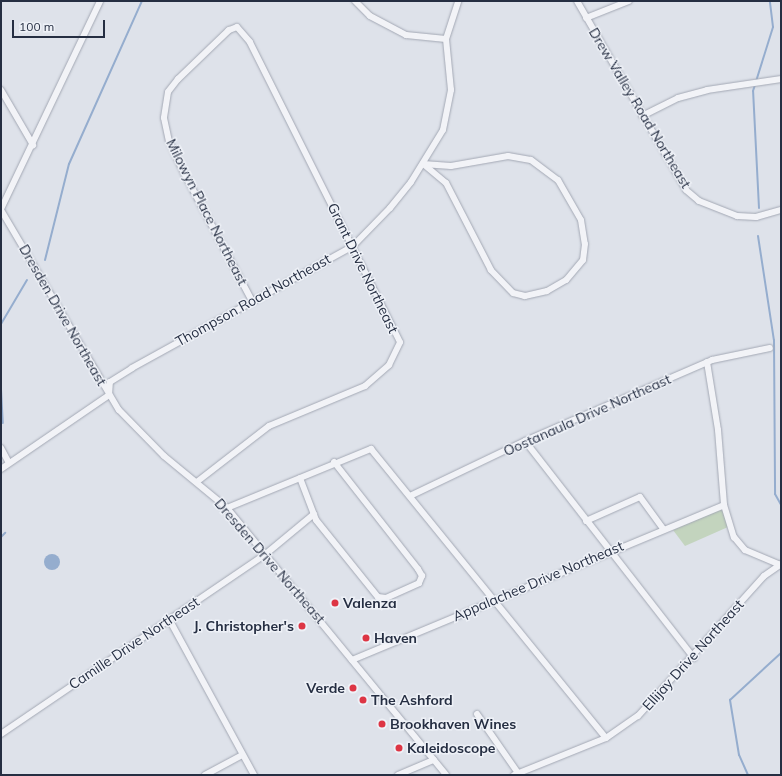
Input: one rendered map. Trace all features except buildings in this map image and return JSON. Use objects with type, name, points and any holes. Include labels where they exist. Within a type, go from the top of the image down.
[{"type":"street","points":[[1,210],[100,1]]},
{"type":"street","points":[[355,1],[370,16],[406,35],[446,39]]},
{"type":"street","name":"Thompson Road Northeast","points":[[109,395],[110,382],[132,368],[353,246],[390,208],[423,164],[443,130],[449,109],[446,39],[458,1]]},
{"type":"street","name":"Drew Valley Road Northeast","points":[[577,1],[678,179],[699,201],[737,216],[756,217],[781,210]]},
{"type":"street","points":[[586,18],[629,1]]},
{"type":"street","name":"Grant Drive Northeast","points":[[165,122],[168,92],[229,30],[237,27],[242,30],[256,53],[400,342],[398,353],[365,386],[269,426],[198,481]]},
{"type":"street","points":[[642,116],[678,98],[708,90],[781,79]]},
{"type":"street","points":[[1,90],[33,145]]},
{"type":"street","name":"Milowyn Place Northeast","points":[[165,122],[184,173],[252,301]]},
{"type":"street","points":[[508,156],[531,160],[547,170],[565,190],[581,220],[583,260],[566,280],[547,291],[525,296],[513,293],[491,270],[446,183],[423,164],[451,166],[508,156]]},
{"type":"street","name":"Dresden Drive Northeast","points":[[1,210],[109,395],[135,430],[198,481],[227,508],[266,553],[446,775]]},
{"type":"street","name":"Oostanaula Drive Northeast","points":[[410,496],[525,441],[706,362],[770,348]]},
{"type":"street","points":[[706,362],[718,430],[724,505],[734,537],[745,550],[780,565]]},
{"type":"street","points":[[1,468],[109,395]]},
{"type":"street","points":[[525,441],[609,551],[694,658]]},
{"type":"street","points":[[1,448],[9,463]]},
{"type":"street","points":[[227,508],[300,478],[334,462],[371,449],[387,466],[493,600],[606,738]]},
{"type":"street","points":[[300,478],[314,514],[378,597],[386,598],[419,583],[422,576],[418,569],[334,462]]},
{"type":"street","points":[[586,521],[640,498],[663,529]]},
{"type":"street","name":"Appalachee Drive Northeast","points":[[352,660],[609,551],[724,505]]},
{"type":"street","name":"Camille Drive Northeast","points":[[1,734],[266,553],[314,514]]},
{"type":"street","name":"Ellijay Drive Northeast","points":[[516,774],[606,738],[650,705],[694,658],[764,576],[780,565]]},
{"type":"street","points":[[169,619],[254,775]]},
{"type":"street","points":[[477,714],[516,774]]},
{"type":"street","points":[[205,775],[242,755]]},
{"type":"street","points":[[398,775],[434,760]]},
{"type":"green space","points":[[723,508],[728,527],[685,546],[673,530]]},
{"type":"water","points":[[49,554],[55,554],[60,559],[58,568],[55,570],[49,570],[44,565],[44,559]]},
{"type":"waterway","points":[[45,260],[69,164],[142,1]]},
{"type":"waterway","points":[[759,208],[753,91],[773,27],[770,1]]},
{"type":"waterway","points":[[758,236],[774,340],[775,494],[781,505]]},
{"type":"waterway","points":[[1,324],[27,280]]},
{"type":"waterway","points":[[1,389],[3,423]]},
{"type":"waterway","points":[[1,537],[5,533]]},
{"type":"waterway","points":[[748,775],[739,755],[730,700],[781,653]]},
{"type":"place","name":"Valenza","points":[[335,603]]},
{"type":"place","name":"J. Christopher's","points":[[302,626]]},
{"type":"place","name":"Haven","points":[[366,638]]},
{"type":"place","name":"Verde","points":[[353,688]]},
{"type":"place","name":"The Ashford","points":[[363,700]]},
{"type":"place","name":"Brookhaven Wines","points":[[382,724]]},
{"type":"place","name":"Kaleidoscope","points":[[399,748]]}]
